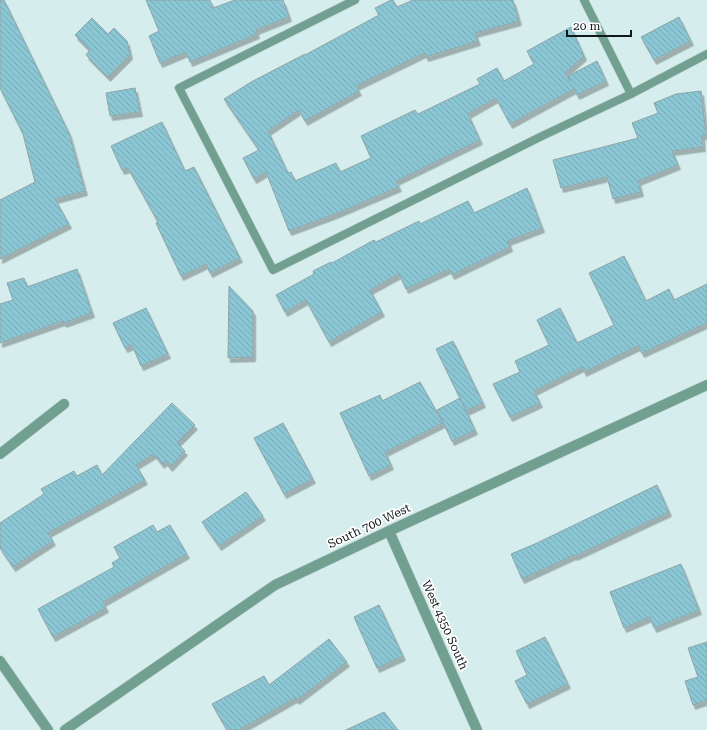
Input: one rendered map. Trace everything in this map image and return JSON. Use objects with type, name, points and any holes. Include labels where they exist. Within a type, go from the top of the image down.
[{"type":"street","name":"South 700 West","points":[[65,730],[275,585],[707,385]]},
{"type":"street","points":[[0,454],[64,404]]},
{"type":"street","name":"West 4350 South","points":[[389,531],[477,730]]},
{"type":"street","points":[[0,661],[48,730]]},
{"type":"lane","points":[[355,0],[179,88],[273,270],[631,94],[707,54]]},
{"type":"lane","points":[[584,0],[631,94]]},
{"type":"building","points":[[0,0],[4,0],[69,133],[85,191],[55,199],[69,224],[0,259],[0,200],[35,182],[23,134],[0,88]]},
{"type":"building","points":[[146,0],[210,0],[213,8],[235,0],[283,0],[289,17],[256,30],[257,34],[190,62],[186,52],[160,63],[149,36],[159,31]]},
{"type":"building","points":[[393,0],[397,7],[413,0],[513,0],[519,21],[475,33],[478,41],[426,57],[424,53],[356,86],[359,91],[305,121],[299,110],[268,131],[288,173],[291,172],[295,181],[336,163],[340,172],[371,158],[361,136],[415,110],[418,114],[480,84],[477,79],[497,68],[504,81],[534,64],[527,51],[571,27],[584,56],[565,73],[570,81],[568,76],[597,61],[606,81],[577,95],[574,89],[510,124],[496,98],[468,114],[480,140],[396,181],[399,187],[335,214],[289,231],[266,172],[254,179],[243,158],[259,150],[224,99],[251,82],[379,15],[375,8]]},
{"type":"building","points":[[679,17],[691,41],[654,60],[641,37]]},
{"type":"building","points":[[92,18],[108,34],[114,28],[127,41],[130,55],[108,77],[86,55],[90,50],[75,35]]},
{"type":"building","points":[[135,88],[140,112],[110,116],[106,93]]},
{"type":"building","points":[[701,91],[706,135],[702,135],[703,147],[672,151],[678,165],[638,181],[641,192],[613,199],[607,177],[561,188],[553,160],[638,138],[632,123],[658,113],[654,103],[676,94]]},
{"type":"building","points":[[162,122],[185,171],[194,167],[240,258],[210,273],[206,264],[181,276],[156,223],[158,222],[128,168],[122,170],[111,146]]},
{"type":"building","points":[[527,188],[542,228],[508,241],[510,247],[452,275],[449,269],[406,289],[399,274],[370,290],[382,312],[329,342],[306,300],[285,312],[276,295],[314,274],[313,271],[331,262],[332,263],[374,240],[376,242],[419,221],[420,224],[468,201],[474,213]]},
{"type":"building","points":[[624,256],[646,301],[669,289],[674,300],[707,284],[707,323],[642,353],[638,346],[584,372],[582,367],[534,391],[540,403],[510,417],[493,384],[520,372],[515,361],[549,345],[537,320],[560,308],[577,343],[614,325],[589,273]]},
{"type":"building","points":[[77,269],[92,313],[64,323],[63,321],[0,343],[0,304],[13,300],[7,283],[24,278],[27,287]]},
{"type":"building","points":[[229,286],[253,311],[253,357],[228,358]]},
{"type":"building","points":[[146,308],[168,354],[141,366],[132,345],[125,348],[113,323]]},
{"type":"building","points":[[453,341],[483,403],[466,411],[436,349]]},
{"type":"building","points":[[420,382],[443,423],[385,452],[391,465],[369,476],[340,413],[380,395],[382,401]]},
{"type":"building","points":[[460,398],[475,430],[452,441],[437,410]]},
{"type":"building","points":[[172,403],[195,425],[177,443],[185,451],[170,467],[165,461],[162,464],[154,454],[136,465],[145,480],[48,533],[53,541],[13,567],[0,548],[0,523],[44,494],[41,489],[74,471],[77,476],[97,465],[102,475]]},
{"type":"building","points":[[283,423],[313,479],[284,494],[254,438]]},
{"type":"building","points":[[657,485],[669,512],[522,579],[511,554]]},
{"type":"building","points":[[246,492],[263,516],[219,546],[202,522]]},
{"type":"building","points":[[153,525],[157,532],[170,525],[187,554],[103,602],[106,608],[53,637],[38,609],[114,567],[112,563],[120,558],[114,547]]},
{"type":"building","points":[[681,564],[699,610],[654,628],[650,617],[624,628],[610,592]]},
{"type":"building","points":[[379,605],[403,656],[377,668],[354,617]]},
{"type":"building","points":[[545,637],[568,684],[527,704],[515,681],[527,675],[516,651]]},
{"type":"building","points":[[329,639],[347,662],[297,700],[295,698],[239,730],[227,730],[212,704],[264,676],[269,685]]},
{"type":"building","points":[[707,642],[707,700],[693,705],[685,681],[698,677],[688,648]]},
{"type":"building","points":[[384,712],[398,730],[346,730]]}]
